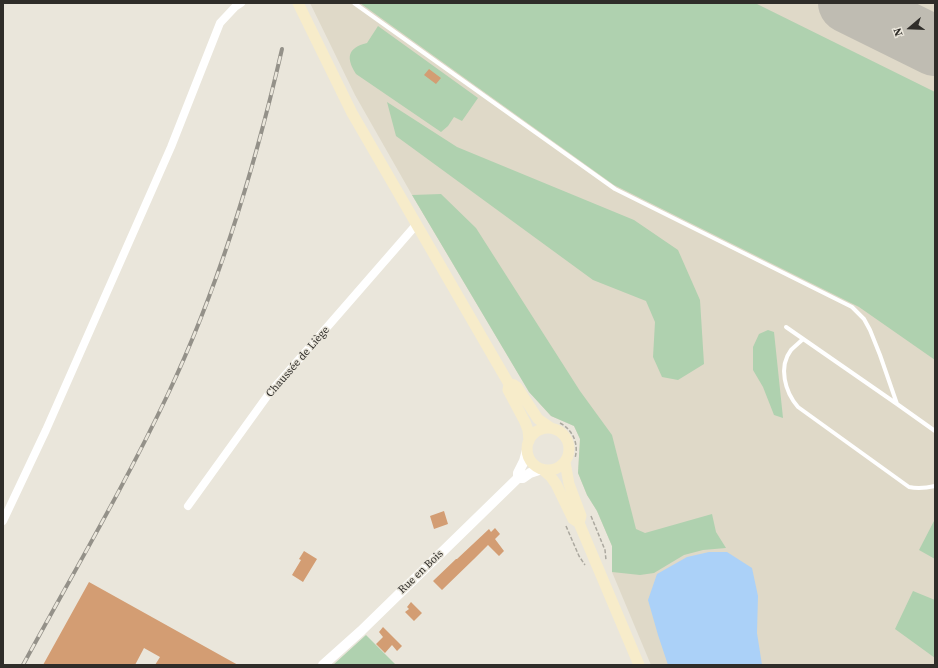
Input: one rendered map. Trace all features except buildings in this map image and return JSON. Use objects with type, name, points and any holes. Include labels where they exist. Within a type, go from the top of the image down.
[{"type":"main road","points":[[298,3],[352,113],[509,384],[508,390],[528,430],[528,457],[532,463],[551,477],[573,519],[579,523],[639,665]]},
{"type":"main road","points":[[509,384],[517,387],[538,419],[551,428]]},
{"type":"main road","points":[[528,445],[531,436],[544,428],[558,430],[568,441],[569,448],[565,462],[555,469],[542,470]]},
{"type":"main road","points":[[565,462],[568,478],[581,516],[579,523]]},
{"type":"street","points":[[3,521],[46,430],[171,147],[220,23],[235,7],[241,3]]},
{"type":"street","name":"Chaussée de Liège","points":[[188,506],[268,395],[416,224]]},
{"type":"street","name":"Rue en Bois","points":[[518,478],[518,472],[522,468],[528,445]]},
{"type":"street","name":"Rue en Bois","points":[[323,665],[361,631],[518,478],[523,478],[530,473],[542,470]]},
{"type":"lane","points":[[354,3],[615,189],[852,307],[864,319],[870,330],[897,404]]},
{"type":"lane","points":[[786,327],[935,431]]},
{"type":"lane","points":[[803,339],[791,351],[786,362],[785,370],[785,378],[790,396],[798,407],[909,487],[923,489],[935,486]]},
{"type":"path","points":[[565,522],[579,556],[587,567]]},
{"type":"shaded area","points":[[310,3],[935,3],[935,665],[651,665],[612,572],[612,546],[578,473],[580,439],[574,426],[551,416],[529,392],[412,195],[355,95]]},
{"type":"green space","points":[[360,3],[755,3],[935,92],[935,360],[859,307],[614,185]]},
{"type":"green space","points":[[378,26],[478,98],[462,121],[454,117],[448,126],[441,132],[356,74],[351,63],[350,54],[355,48],[367,43]]},
{"type":"green space","points":[[387,102],[457,147],[634,220],[678,250],[700,300],[704,364],[678,380],[662,377],[653,357],[655,322],[646,301],[593,280],[396,136]]},
{"type":"green space","points":[[441,194],[476,228],[580,391],[612,435],[636,529],[645,533],[712,514],[716,532],[726,548],[703,550],[684,555],[654,573],[640,575],[612,572],[612,546],[578,473],[580,439],[574,426],[551,416],[529,392],[412,195]]},
{"type":"green space","points":[[768,330],[774,332],[783,418],[774,415],[763,387],[753,370],[753,347],[759,334]]},
{"type":"green space","points":[[935,521],[935,559],[919,550]]},
{"type":"green space","points":[[913,591],[935,600],[935,658],[895,629]]},
{"type":"green space","points":[[366,635],[396,665],[333,665]]},
{"type":"water","points":[[709,552],[727,552],[752,568],[758,596],[757,633],[762,665],[668,665],[648,600],[657,574],[687,557]]},
{"type":"runway","points":[[848,3],[935,46]]},
{"type":"railway","points":[[23,665],[134,463],[187,352],[220,268],[248,181],[282,49]]}]
